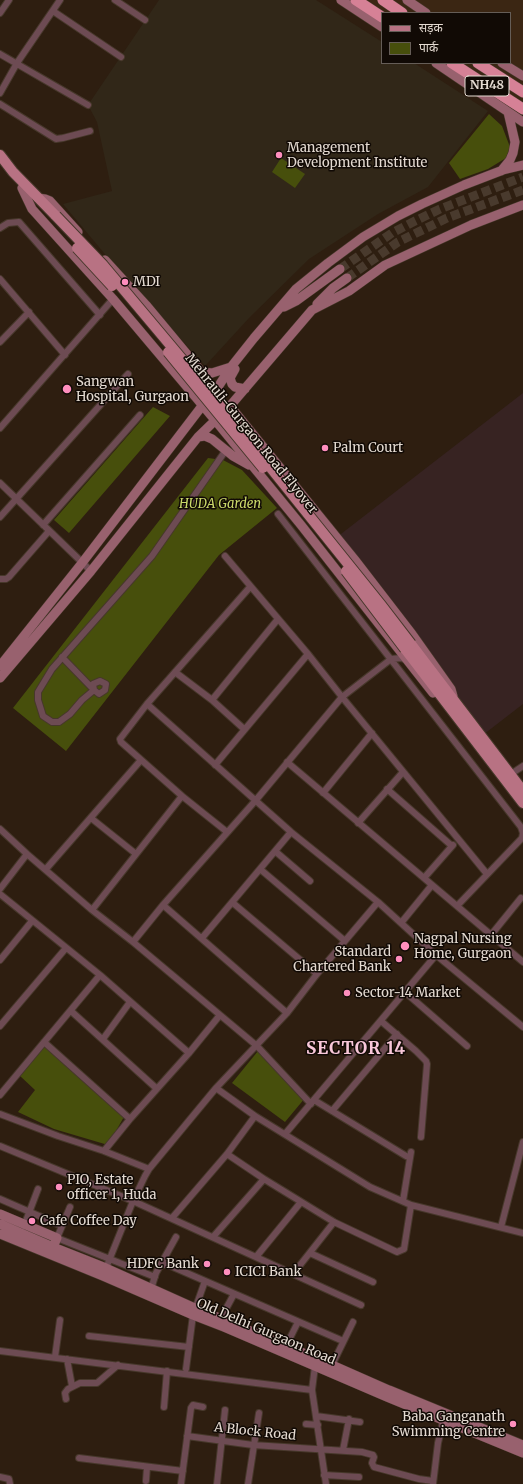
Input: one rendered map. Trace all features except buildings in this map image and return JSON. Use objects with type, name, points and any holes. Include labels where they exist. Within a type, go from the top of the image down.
[{"type":"highway","points":[[356,0],[381,16]]},
{"type":"highway","points":[[382,0],[400,12]]},
{"type":"highway","name":"NH48","points":[[454,64],[523,110]]},
{"type":"highway","name":"NH48","points":[[480,64],[523,92]]},
{"type":"main road","points":[[341,0],[381,26]]},
{"type":"main road","points":[[407,0],[425,12]]},
{"type":"main road","points":[[437,64],[523,122]]},
{"type":"main road","points":[[503,64],[523,72]]},
{"type":"main road","points":[[503,64],[523,76]]},
{"type":"main road","points":[[501,171],[510,160],[515,142],[508,112]]},
{"type":"main road","name":"Mehrauli-Gurgaon Road Flyover","points":[[0,155],[13,172],[38,198],[134,311],[408,646],[507,777]]},
{"type":"main road","name":"Mehrauli-Gurgaon Road Flyover","points":[[0,162],[22,188],[54,218]]},
{"type":"main road","points":[[0,666],[216,390],[254,338],[302,284],[328,262],[369,233],[398,216],[422,204],[501,171],[523,165]]},
{"type":"main road","points":[[22,188],[32,209],[113,299],[215,420],[301,525],[434,695],[452,704]]},
{"type":"main road","points":[[38,198],[50,201],[146,305],[202,372],[209,373],[231,368]]},
{"type":"main road","points":[[505,212],[516,202],[523,199]]},
{"type":"main road","points":[[312,310],[349,291],[385,265],[471,225],[523,205]]},
{"type":"main road","points":[[281,308],[296,301],[340,269]]},
{"type":"main road","points":[[0,678],[91,571],[198,437],[230,406],[312,310],[333,288],[347,278]]},
{"type":"main road","points":[[245,389],[235,387],[230,378],[246,354],[254,338]]},
{"type":"main road","points":[[179,378],[195,363]]},
{"type":"main road","points":[[230,406],[412,634],[451,689],[452,704]]},
{"type":"main road","points":[[236,446],[252,433]]},
{"type":"main road","points":[[198,437],[205,436],[212,439],[233,456],[252,466]]},
{"type":"main road","points":[[507,777],[523,791]]},
{"type":"main road","points":[[507,777],[523,803]]},
{"type":"main road","points":[[0,1214],[57,1238],[51,1251]]},
{"type":"main road","name":"Old Delhi Gurgaon Road","points":[[0,1224],[51,1251],[194,1312],[221,1318],[332,1365],[378,1389]]},
{"type":"main road","name":"Old Delhi Gurgaon Road","points":[[0,1234],[106,1268],[151,1289],[224,1327],[315,1366],[523,1445]]},
{"type":"main road","name":"Old Delhi Gurgaon Road","points":[[444,1416],[523,1454]]},
{"type":"street","points":[[0,13],[9,0]]},
{"type":"street","points":[[0,93],[17,63],[60,0]]},
{"type":"street","points":[[115,0],[145,20]]},
{"type":"street","points":[[53,11],[121,57]]},
{"type":"street","points":[[0,54],[88,105]]},
{"type":"street","points":[[0,104],[56,139],[90,131]]},
{"type":"street","points":[[0,228],[11,222],[19,222],[100,315]]},
{"type":"street","points":[[0,279],[65,355]]},
{"type":"street","points":[[0,428],[113,299]]},
{"type":"street","points":[[0,342],[28,312]]},
{"type":"street","points":[[0,517],[128,374]]},
{"type":"street","points":[[43,525],[140,415]]},
{"type":"street","points":[[0,416],[5,422]]},
{"type":"street","points":[[62,657],[94,690],[60,722],[52,722],[43,716],[38,700],[38,692],[52,669],[62,657],[152,556],[226,450]]},
{"type":"street","points":[[0,483],[91,571]]},
{"type":"street","points":[[278,514],[521,827],[523,833],[522,838],[457,906]]},
{"type":"street","points":[[0,579],[6,579],[9,577],[49,531]]},
{"type":"street","points":[[225,556],[308,654],[487,874]]},
{"type":"street","points":[[227,832],[182,796],[121,742],[120,739],[147,704],[250,587]]},
{"type":"street","points":[[212,700],[278,619]]},
{"type":"street","points":[[391,659],[393,650],[392,642]]},
{"type":"street","points":[[215,765],[308,654]]},
{"type":"street","points":[[133,942],[163,905],[256,800],[342,697],[391,659],[401,658],[407,660]]},
{"type":"street","points":[[176,672],[212,700],[244,729]]},
{"type":"street","points":[[147,704],[291,832],[378,902],[436,955],[523,1027]]},
{"type":"street","points":[[323,793],[372,733]]},
{"type":"street","points":[[46,869],[141,760]]},
{"type":"street","points":[[287,762],[491,935],[522,958]]},
{"type":"street","points":[[507,777],[523,766]]},
{"type":"street","points":[[358,822],[403,772]]},
{"type":"street","points":[[387,789],[452,846]]},
{"type":"street","points":[[92,910],[182,796]]},
{"type":"street","points":[[91,818],[136,854]]},
{"type":"street","points":[[0,829],[92,910],[133,942],[257,1046],[312,1102],[332,1111],[409,1154],[404,1201]]},
{"type":"street","points":[[202,938],[233,903],[291,832]]},
{"type":"street","points":[[424,878],[458,839]]},
{"type":"street","points":[[275,851],[310,881]]},
{"type":"street","points":[[0,889],[27,854]]},
{"type":"street","points":[[260,869],[345,941]]},
{"type":"street","points":[[401,924],[432,885]]},
{"type":"street","points":[[0,894],[100,975],[189,1053]]},
{"type":"street","points":[[491,935],[521,898]]},
{"type":"street","points":[[106,1268],[133,1201],[144,1176],[149,1169],[216,1088],[287,1013],[317,974],[378,902]]},
{"type":"street","points":[[233,903],[317,974]]},
{"type":"street","points":[[163,905],[287,1013]]},
{"type":"street","points":[[0,960],[32,921]]},
{"type":"street","points":[[0,1026],[66,948]]},
{"type":"street","points":[[285,1134],[436,955]]},
{"type":"street","points":[[0,1095],[100,975]]},
{"type":"street","points":[[405,992],[467,1046]]},
{"type":"street","points":[[102,1039],[130,1002]]},
{"type":"street","points":[[71,1011],[156,1088]]},
{"type":"street","points":[[104,1152],[156,1088],[189,1053],[220,1015]]},
{"type":"street","points":[[381,1021],[426,1060],[427,1064],[421,1137]]},
{"type":"street","points":[[332,1111],[397,1034]]},
{"type":"street","points":[[44,1042],[130,1119]]},
{"type":"street","points":[[216,1088],[255,1116],[370,1187],[411,1205],[523,1233]]},
{"type":"street","points":[[0,1114],[149,1169]]},
{"type":"street","points":[[172,1218],[227,1154],[255,1116]]},
{"type":"street","points":[[501,1227],[523,1142]]},
{"type":"street","points":[[0,1146],[172,1218],[361,1305]]},
{"type":"street","points":[[227,1154],[264,1179],[334,1222],[397,1252],[404,1249],[411,1205]]},
{"type":"street","points":[[515,1172],[523,1174]]},
{"type":"street","points":[[213,1237],[264,1179]]},
{"type":"street","points":[[21,1234],[38,1189]]},
{"type":"street","points":[[0,1199],[62,1226]]},
{"type":"street","points":[[256,1257],[302,1202]]},
{"type":"street","points":[[70,1207],[57,1238],[155,1277]]},
{"type":"street","points":[[293,1274],[334,1222]]},
{"type":"street","points":[[151,1289],[155,1277],[176,1237]]},
{"type":"street","points":[[310,1253],[373,1282]]},
{"type":"street","points":[[162,1264],[205,1281],[343,1342]]},
{"type":"street","points":[[186,1369],[194,1312],[205,1281]]},
{"type":"street","points":[[221,1318],[234,1294]]},
{"type":"street","points":[[55,1357],[60,1320]]},
{"type":"street","points":[[286,1346],[298,1322]]},
{"type":"street","points":[[332,1365],[353,1322]]},
{"type":"street","points":[[89,1336],[189,1347]]},
{"type":"street","points":[[0,1350],[312,1390]]},
{"type":"street","points":[[67,1359],[72,1386]]},
{"type":"street","points":[[66,1399],[66,1390],[72,1386],[80,1383],[97,1383],[118,1365]]},
{"type":"street","points":[[315,1366],[312,1390],[326,1484]]},
{"type":"street","points":[[164,1407],[167,1372]]},
{"type":"street","points":[[181,1484],[191,1406],[203,1407]]},
{"type":"street","points":[[217,1484],[225,1410]]},
{"type":"street","points":[[248,1484],[259,1413]]},
{"type":"street","points":[[316,1416],[349,1419],[360,1422]]},
{"type":"street","points":[[433,1482],[438,1443],[444,1416]]},
{"type":"street","points":[[343,1450],[349,1419]]},
{"type":"street","points":[[306,1424],[318,1425]]},
{"type":"street","name":"A Block Road","points":[[187,1436],[253,1445],[362,1452],[373,1455],[374,1457],[372,1464],[374,1467],[433,1482]]},
{"type":"street","points":[[79,1458],[183,1471]]},
{"type":"street","points":[[146,1481],[147,1467]]},
{"type":"street","points":[[324,1475],[359,1477]]},
{"type":"street","points":[[0,1477],[10,1478],[10,1484]]},
{"type":"shaded area","name":"Management Development Institute","points":[[159,0],[316,0],[381,41],[381,64],[416,64],[488,111],[428,187],[378,214],[309,259],[249,318],[205,366],[109,259],[63,204],[112,191],[97,122],[88,105]]},
{"type":"shaded area","points":[[365,0],[523,0],[523,102],[463,64],[511,64],[511,12],[383,12]]},
{"type":"shaded area","points":[[523,393],[523,704],[479,738],[328,544]]},
{"type":"green space","points":[[489,114],[502,126],[510,147],[506,158],[488,169],[460,179],[449,163]]},
{"type":"green space","points":[[281,158],[305,174],[295,188],[272,172]]},
{"type":"green space","points":[[153,407],[170,416],[69,533],[54,520]]},
{"type":"green space","name":"HUDA Garden","points":[[208,458],[223,460],[242,470],[277,508],[219,555],[66,751],[13,708]]},
{"type":"green space","points":[[46,1044],[125,1115],[108,1145],[54,1129],[18,1112],[35,1090],[19,1075]]},
{"type":"green space","points":[[258,1051],[305,1098],[285,1122],[232,1083]]},
{"type":"tunnel","points":[[340,269],[392,233],[415,221],[440,209],[523,177]]},
{"type":"tunnel","points":[[347,278],[398,242],[447,218],[523,190]]},
{"type":"place","name":"Management Development Institute","points":[[279,155]]},
{"type":"place","name":"MDI","points":[[125,282]]},
{"type":"place","name":"Sangwan Hospital, Gurgaon","points":[[67,389]]},
{"type":"place","name":"Palm Court","points":[[325,448]]},
{"type":"place","name":"Nagpal Nursing Home, Gurgaon","points":[[405,946]]},
{"type":"place","name":"Standard Chartered Bank","points":[[399,959]]},
{"type":"place","name":"Sector-14 Market","points":[[347,993]]},
{"type":"place","name":"PIO, Estate officer 1, Huda","points":[[59,1187]]},
{"type":"place","name":"Cafe Coffee Day","points":[[32,1221]]},
{"type":"place","name":"HDFC Bank","points":[[207,1264]]},
{"type":"place","name":"ICICI Bank","points":[[227,1272]]},
{"type":"place","name":"Baba Ganganath Swimming Centre","points":[[513,1424]]},
{"type":"district","name":"SECTOR 14","points":[[356,1049]]}]
